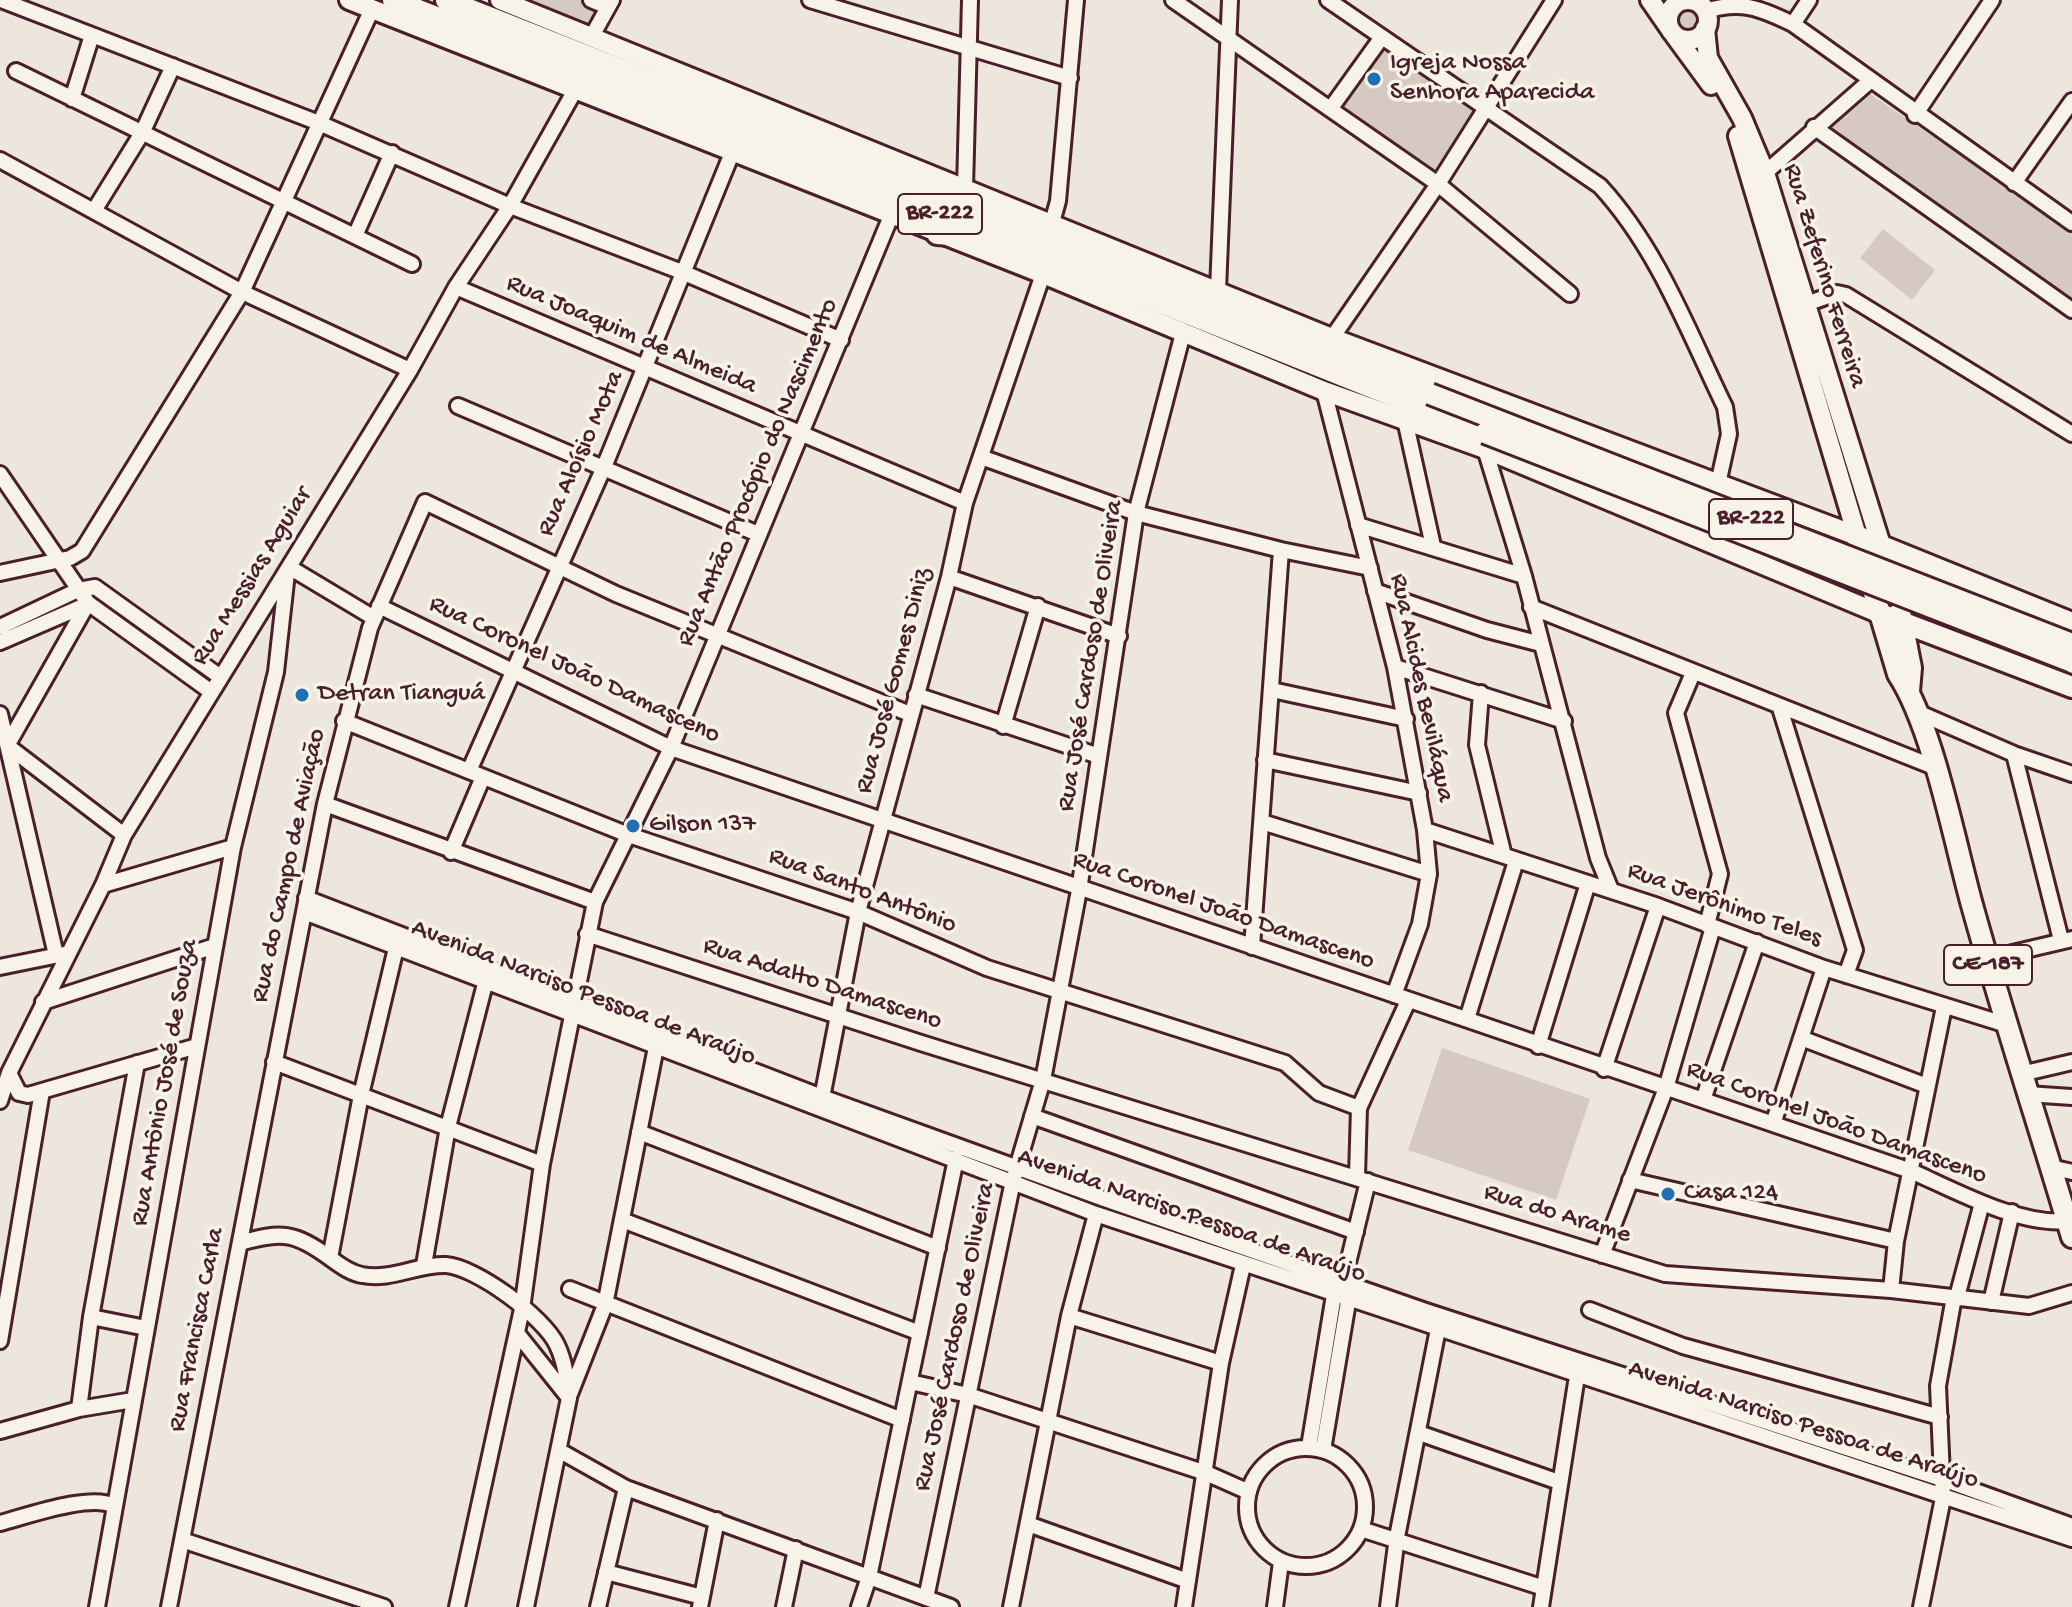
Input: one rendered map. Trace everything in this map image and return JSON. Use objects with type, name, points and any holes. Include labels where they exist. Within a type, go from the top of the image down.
[{"type":"highway","name":"BR-222","points":[[393,0],[1001,239],[1485,441],[2072,662]]},
{"type":"highway","name":"BR-222","points":[[446,0],[1430,394],[2072,644]]},
{"type":"highway","points":[[889,175],[957,185]]},
{"type":"highway","points":[[937,234],[1001,239]]},
{"type":"highway","name":"BR-222","points":[[1857,536],[2072,623]]},
{"type":"highway","name":"CE-187","points":[[1857,536],[1898,674],[1909,691],[1934,767],[1987,959],[2070,1229]]},
{"type":"highway","name":"CE-187","points":[[1881,545],[1903,623],[1911,668],[1909,691]]},
{"type":"highway","points":[[1878,613],[2072,687]]},
{"type":"main road","points":[[349,0],[574,92],[1043,274],[1324,391],[1405,420],[1485,441],[1878,613]]},
{"type":"main road","name":"BR-222","points":[[500,0],[1332,338],[1857,536]]},
{"type":"main road","name":"Rua Zeferino Ferreira","points":[[1650,0],[1708,79],[1734,125],[1792,308],[1881,545]]},
{"type":"main road","points":[[1688,0],[1705,20],[1692,40],[1673,32],[1671,9],[1688,0]]},
{"type":"main road","name":"Rua Zeferino Ferreira","points":[[1705,20],[1708,58],[1742,118],[1765,173],[1806,304],[1857,536]]},
{"type":"street","points":[[1,0],[319,123],[510,206],[682,272],[841,340]]},
{"type":"street","points":[[591,0],[610,4],[592,36]]},
{"type":"street","points":[[810,0],[1070,78]]},
{"type":"street","points":[[957,185],[970,50],[970,0]]},
{"type":"street","points":[[1052,223],[1058,201],[1076,0]]},
{"type":"street","points":[[1173,0],[1438,184],[1570,294]]},
{"type":"street","points":[[1218,290],[1230,0]]},
{"type":"street","points":[[1332,338],[1438,184],[1554,0]]},
{"type":"street","points":[[1793,24],[1809,0]]},
{"type":"street","points":[[1915,115],[1992,0]]},
{"type":"street","points":[[1335,2],[1600,186],[1643,237],[1725,407],[1729,434],[1718,484]]},
{"type":"street","points":[[1705,20],[1722,4],[1749,2],[1793,24],[1915,115],[2072,223]]},
{"type":"street","points":[[0,573],[58,561],[82,551],[242,292],[372,9]]},
{"type":"street","points":[[72,99],[92,35]]},
{"type":"street","points":[[1331,108],[1382,37]]},
{"type":"street","points":[[95,209],[142,133],[173,66]]},
{"type":"street","points":[[16,71],[412,264]]},
{"type":"street","points":[[1765,173],[1871,80]]},
{"type":"street","name":"Rua Messias Aguiar","points":[[0,1101],[9,1073],[62,954],[103,885],[124,835],[410,370],[456,287],[510,206],[574,92]]},
{"type":"street","points":[[2014,183],[2072,101]]},
{"type":"street","points":[[1814,127],[2072,310]]},
{"type":"street","points":[[355,236],[392,153]]},
{"type":"street","name":"Rua Aloísio Mota","points":[[451,852],[514,672],[604,467],[732,153]]},
{"type":"street","points":[[0,160],[95,209],[242,292],[410,370]]},
{"type":"street","name":"Rua Antão Procópio do Nascimento","points":[[457,1607],[522,1309],[542,1164],[595,902],[671,748],[891,216]]},
{"type":"street","name":"Rua José Gomes Diniz","points":[[821,1102],[858,912],[949,577],[965,503],[1043,274]]},
{"type":"street","name":"Rua Joaquim de Almeida","points":[[456,287],[965,503]]},
{"type":"street","points":[[1806,304],[1837,293],[1846,295],[2072,434]]},
{"type":"street","name":"Rua José Cardoso de Oliveira","points":[[931,1602],[968,1395],[1014,1174],[1043,1080],[1079,890],[1136,513],[1183,333]]},
{"type":"street","name":"Rua Alcides Beviláqua","points":[[1316,1449],[1363,1179],[1359,1108],[1401,998],[1429,874],[1419,793],[1395,667],[1324,391]]},
{"type":"street","points":[[458,406],[758,534]]},
{"type":"street","points":[[1405,420],[1433,546]]},
{"type":"street","points":[[1485,441],[1564,721],[1598,858],[1611,890]]},
{"type":"street","points":[[981,457],[1136,513],[1281,550],[1370,568]]},
{"type":"street","points":[[1,479],[88,603],[210,691]]},
{"type":"street","name":"Rua do Campo de Aviação","points":[[274,1062],[344,721],[377,612],[425,502],[559,565]]},
{"type":"street","points":[[1358,525],[1524,576]]},
{"type":"street","points":[[1252,947],[1281,550]]},
{"type":"street","points":[[559,565],[910,714]]},
{"type":"street","name":"Rua Coronel João Damasceno","points":[[288,568],[671,748],[1079,890],[1911,1171],[1982,1203],[2070,1229]]},
{"type":"street","name":"Rua Antônio José de Souza","points":[[97,1607],[233,847],[276,672],[288,568]]},
{"type":"street","points":[[949,577],[1119,636]]},
{"type":"street","points":[[0,627],[78,590],[95,587],[105,591],[219,676]]},
{"type":"street","points":[[1375,591],[1487,630],[1541,644]]},
{"type":"street","points":[[0,642],[88,603]]},
{"type":"street","points":[[9,746],[88,603]]},
{"type":"street","points":[[1003,726],[1038,606]]},
{"type":"street","points":[[1531,607],[1934,767]]},
{"type":"street","points":[[159,654],[169,639]]},
{"type":"street","points":[[194,679],[205,665]]},
{"type":"street","points":[[1395,667],[1564,721]]},
{"type":"street","points":[[1602,1255],[1666,1088],[1720,886],[1720,874],[1676,713],[1693,673]]},
{"type":"street","points":[[1272,690],[1406,719]]},
{"type":"street","points":[[1467,1019],[1510,858],[1477,745],[1481,693]]},
{"type":"street","points":[[916,695],[1099,756]]},
{"type":"street","points":[[1780,708],[1855,950],[1846,975]]},
{"type":"street","points":[[1917,712],[2014,754],[2072,774]]},
{"type":"street","points":[[0,714],[62,954],[0,967]]},
{"type":"street","name":"Rua Santo Antônio","points":[[344,721],[626,834],[858,912],[987,968],[1285,1063],[1319,1093],[1359,1108]]},
{"type":"street","points":[[9,746],[124,835]]},
{"type":"street","points":[[1987,959],[2067,940],[2014,754]]},
{"type":"street","points":[[1265,760],[1419,793]]},
{"type":"street","points":[[325,804],[595,902]]},
{"type":"street","points":[[1262,822],[1429,874]]},
{"type":"street","name":"Rua Jerônimo Teles","points":[[1425,830],[1658,906],[1824,968],[2007,1025]]},
{"type":"street","points":[[103,885],[233,847]]},
{"type":"street","points":[[1538,1046],[1588,883]]},
{"type":"street","name":"Avenida Narciso Pessoa de Araújo","points":[[305,905],[396,948],[573,1008],[656,1047],[748,1084],[821,1102],[956,1159],[1345,1276],[1426,1311],[1945,1480],[2072,1526]]},
{"type":"street","name":"Avenida Narciso Pessoa de Araújo","points":[[305,905],[1014,1174],[1096,1214],[2072,1539]]},
{"type":"street","points":[[1604,1069],[1658,906]]},
{"type":"street","name":"Rua Adalto Damasceno","points":[[587,934],[1043,1080]]},
{"type":"street","points":[[1703,1100],[1757,942]]},
{"type":"street","points":[[43,1002],[215,946]]},
{"type":"street","points":[[330,1258],[361,1095],[396,948]]},
{"type":"street","points":[[1773,1124],[1824,968]]},
{"type":"street","points":[[424,1265],[448,1127],[486,980]]},
{"type":"street","points":[[1891,1290],[1896,1241],[1944,1007]]},
{"type":"street","points":[[1801,1038],[1927,1086]]},
{"type":"street","points":[[9,1073],[19,1093],[42,1091],[197,1046]]},
{"type":"street","points":[[526,1607],[569,1398],[605,1305],[656,1047]]},
{"type":"street","points":[[274,1062],[542,1164]]},
{"type":"street","name":"Rua Francisca Carla","points":[[169,1607],[274,1062]]},
{"type":"street","points":[[2021,1074],[2072,1062]]},
{"type":"street","points":[[79,1409],[91,1317],[137,1063]]},
{"type":"street","name":"Rua do Arame","points":[[1043,1080],[1665,1274],[1891,1290],[2029,1306],[2072,1293]]},
{"type":"street","points":[[0,1341],[42,1091]]},
{"type":"street","points":[[2027,1094],[2072,1097]]},
{"type":"street","points":[[1032,1116],[1356,1232]]},
{"type":"street","points":[[639,1132],[938,1248]]},
{"type":"street","points":[[859,1607],[869,1577],[956,1159]]},
{"type":"street","points":[[2050,1167],[2072,1172]]},
{"type":"street","points":[[1630,1180],[1896,1241]]},
{"type":"street","points":[[1921,1607],[1945,1480],[1938,1386],[1955,1297],[1982,1203]]},
{"type":"street","points":[[1991,1302],[2012,1212]]},
{"type":"street","points":[[1011,1607],[1069,1316],[1096,1214]]},
{"type":"street","points":[[622,1220],[920,1333]]},
{"type":"street","points":[[240,1243],[284,1234],[295,1236],[357,1275],[377,1278],[424,1265],[470,1270],[545,1327],[556,1343],[566,1369],[569,1398]]},
{"type":"street","points":[[1184,1607],[1221,1363],[1243,1265]]},
{"type":"street","points":[[570,1289],[902,1420]]},
{"type":"street","points":[[1590,1310],[1683,1346],[1940,1417]]},
{"type":"street","points":[[1069,1316],[1221,1363]]},
{"type":"street","points":[[91,1317],[146,1328]]},
{"type":"street","points":[[1388,1607],[1397,1537],[1438,1329]]},
{"type":"street","points":[[517,1333],[569,1398]]},
{"type":"street","points":[[1541,1607],[1577,1376]]},
{"type":"street","points":[[910,1382],[968,1395],[1206,1473],[1249,1492]]},
{"type":"street","points":[[0,1431],[79,1409],[133,1400]]},
{"type":"street","points":[[1419,1433],[1559,1482]]},
{"type":"street","points":[[1293,1449],[1316,1449],[1342,1459],[1362,1487],[1366,1504],[1361,1529],[1347,1551],[1332,1561],[1307,1567],[1281,1562],[1262,1546],[1249,1525],[1249,1492],[1255,1477],[1271,1459],[1293,1449]]},
{"type":"street","points":[[560,1451],[626,1488],[951,1607]]},
{"type":"street","points":[[598,1607],[626,1488]]},
{"type":"street","points":[[0,1523],[88,1502],[104,1501],[114,1506]]},
{"type":"street","points":[[606,1572],[701,1602],[717,1520]]},
{"type":"street","points":[[1028,1524],[1188,1581]]},
{"type":"street","points":[[1361,1529],[1397,1537],[1544,1588]]},
{"type":"street","points":[[182,1540],[384,1607]]},
{"type":"street","points":[[784,1607],[796,1549]]},
{"type":"street","points":[[1275,1607],[1281,1562]]},
{"type":"shaded area","points":[[511,0],[584,0],[603,8],[591,32]]},
{"type":"shaded area","points":[[1685,6],[1694,10],[1698,19],[1694,28],[1685,32],[1676,28],[1672,19],[1676,10]]},
{"type":"shaded area","points":[[1380,50],[1390,52],[1472,108],[1473,113],[1435,172],[1430,173],[1339,111],[1338,103]]},
{"type":"shaded area","points":[[1863,89],[2072,232],[2072,303],[1823,127]]},
{"type":"shaded area","points":[[1883,229],[1935,270],[1912,300],[1860,258]]},
{"type":"shaded area","points":[[1442,1048],[1590,1099],[1556,1200],[1408,1150]]},
{"type":"place","name":"Igreja Nossa Senhora Aparecida","points":[[1374,79]]},
{"type":"place","name":"Detran Tianguá","points":[[302,695]]},
{"type":"place","name":"Gilson 137","points":[[633,826]]},
{"type":"place","name":"Casa 124","points":[[1668,1194]]}]
